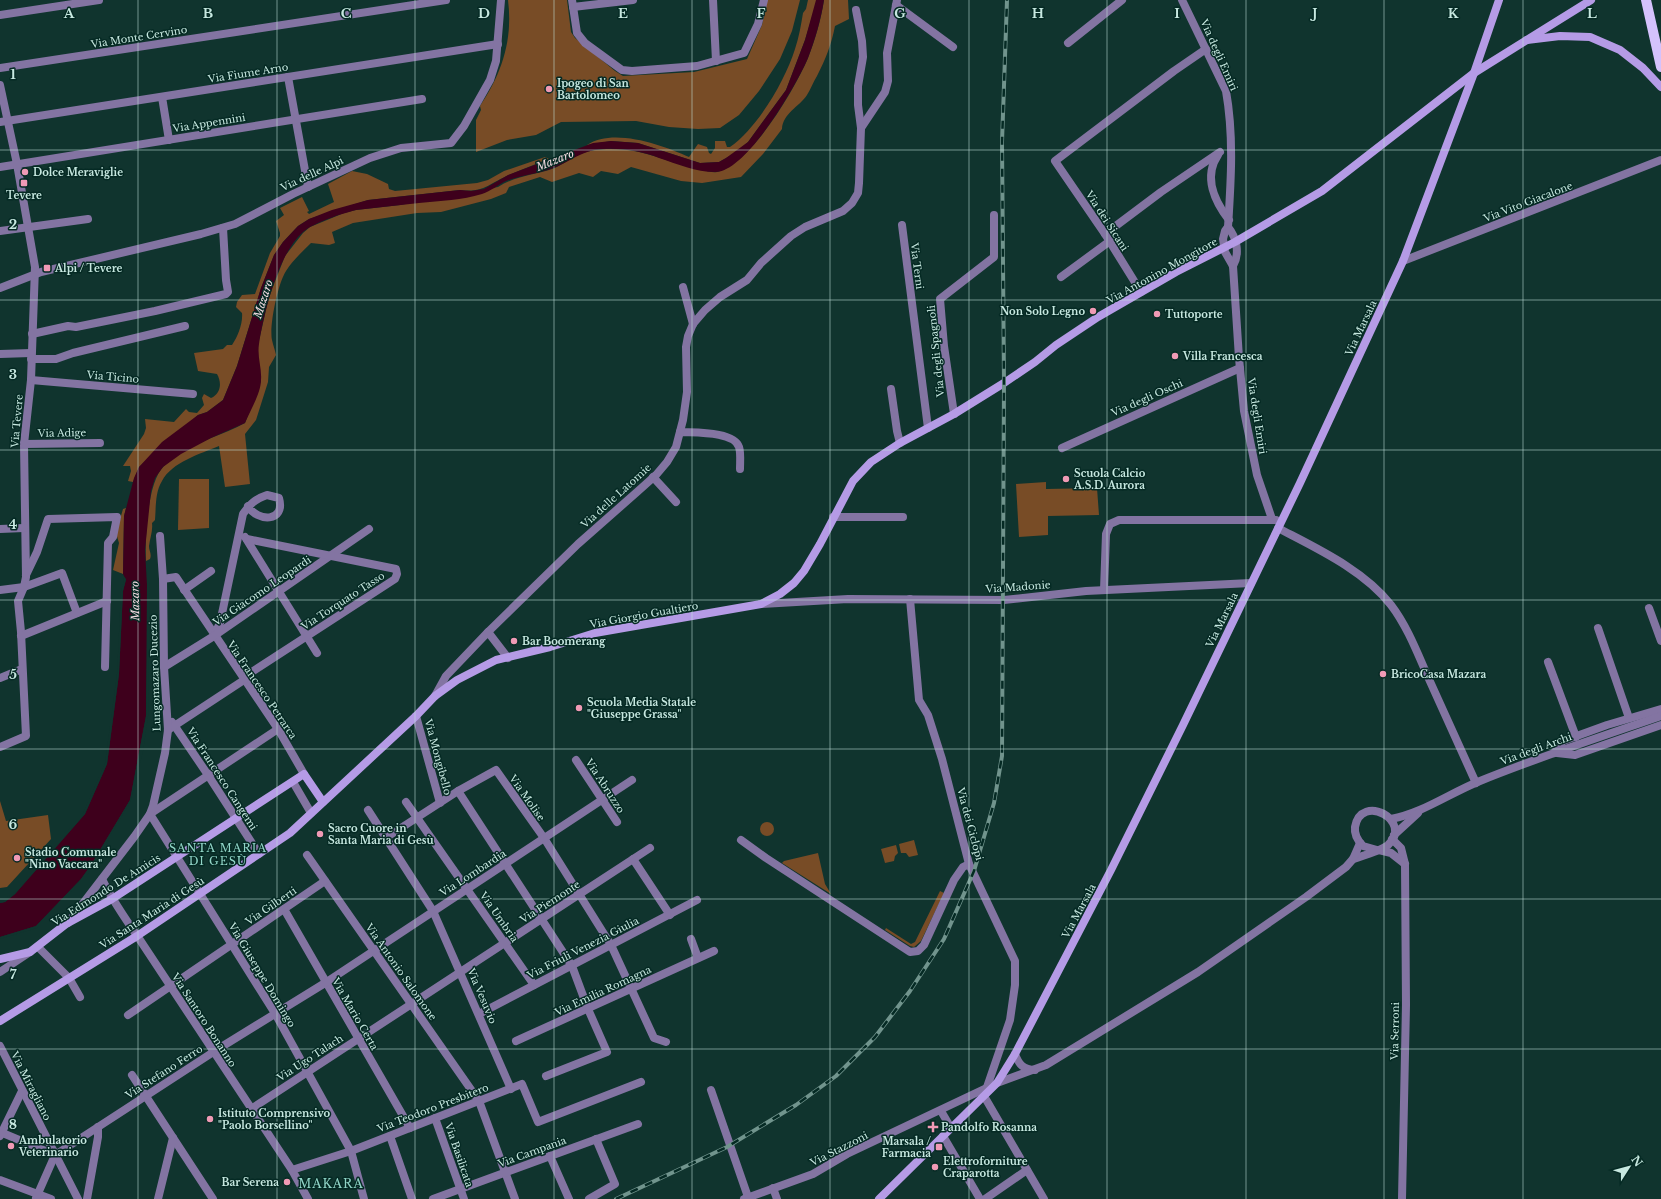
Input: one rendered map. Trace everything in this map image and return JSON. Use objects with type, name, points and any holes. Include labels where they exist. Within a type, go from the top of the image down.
[{"type":"main road","points":[[1646,0],[1661,67]]},
{"type":"street","points":[[0,15],[99,0]]},
{"type":"street","name":"Via Monte Cervino","points":[[0,68],[446,0]]},
{"type":"street","name":"Via delle Alpi","points":[[0,288],[34,274],[223,228],[235,224],[370,158],[401,148],[452,143],[464,126],[490,80],[496,61],[501,0]]},
{"type":"street","points":[[633,0],[572,3],[577,33],[585,43],[622,70],[632,71],[684,68],[716,61],[744,52],[758,24],[764,0]]},
{"type":"street","points":[[713,0],[716,61]]},
{"type":"street","points":[[1068,43],[1122,0]]},
{"type":"street","name":"Via degli Emiri","points":[[1182,0],[1226,91],[1232,146],[1232,183],[1229,223],[1223,239],[1224,248],[1233,266],[1244,411],[1257,475],[1272,519]]},
{"type":"street","name":"Via Marsala","points":[[879,1199],[985,1093],[997,1084],[1015,1054],[1111,870],[1279,525],[1403,261],[1474,73],[1499,0]]},
{"type":"street","name":"Via Antonino Mongitore","points":[[794,583],[812,558],[853,481],[871,462],[900,443],[954,414],[1035,362],[1056,345],[1098,317],[1141,292],[1235,242],[1322,191],[1474,73],[1591,0]]},
{"type":"street","points":[[861,128],[885,92],[888,81],[887,53],[896,2],[953,47]]},
{"type":"street","name":"Via delle Latomie","points":[[435,696],[446,676],[488,632],[578,544],[653,477],[667,462],[676,447],[680,432],[687,392],[686,347],[688,336],[693,324],[705,310],[720,297],[747,280],[761,263],[791,236],[805,227],[843,211],[852,203],[858,193],[861,128],[858,105],[858,86],[862,57],[862,41],[856,10]]},
{"type":"street","points":[[1524,41],[1560,36],[1590,37],[1620,50],[1643,68],[1661,87]]},
{"type":"street","name":"Via Fiume Arno","points":[[3,122],[498,44]]},
{"type":"street","name":"Via dei Sicani","points":[[1141,292],[1108,238],[1055,161],[1174,71],[1206,49]]},
{"type":"street","points":[[288,77],[308,187]]},
{"type":"street","name":"Via Tevere","points":[[0,85],[3,122],[17,164],[35,267],[30,380],[24,444],[24,528],[26,577],[24,587],[18,601],[26,736],[0,747]]},
{"type":"street","points":[[162,97],[169,140]]},
{"type":"street","name":"Via Appennini","points":[[0,167],[422,99]]},
{"type":"street","points":[[1061,277],[1161,192],[1220,152],[1232,146]]},
{"type":"street","name":"Via degli Emiri","points":[[1220,152],[1214,161],[1212,188],[1214,197],[1229,223],[1235,242],[1237,250],[1236,260],[1233,266]]},
{"type":"street","name":"Via Vito Giacalone","points":[[1403,261],[1661,160]]},
{"type":"street","name":"Via degli Spagnoli","points":[[954,414],[944,346],[940,299],[994,257],[994,215]]},
{"type":"street","points":[[0,231],[88,219]]},
{"type":"street","name":"Via Terni","points":[[902,225],[928,428]]},
{"type":"street","points":[[32,334],[68,326],[76,327],[155,311],[226,294],[228,292],[223,228]]},
{"type":"street","points":[[683,287],[693,324]]},
{"type":"street","points":[[0,354],[56,359],[73,353],[185,326]]},
{"type":"street","name":"Via degli Oschi","points":[[1062,448],[1240,368]]},
{"type":"street","name":"Via Ticino","points":[[30,380],[193,394]]},
{"type":"street","points":[[891,389],[896,431],[900,443]]},
{"type":"street","points":[[680,432],[716,434],[728,437],[736,442],[740,448],[740,469]]},
{"type":"street","name":"Via Adige","points":[[24,444],[100,443]]},
{"type":"street","points":[[653,477],[676,502]]},
{"type":"street","points":[[214,636],[220,623],[243,514],[248,506]]},
{"type":"street","points":[[26,577],[37,552],[48,519],[117,517],[113,537],[108,543],[105,667]]},
{"type":"street","points":[[834,517],[903,517]]},
{"type":"street","points":[[1104,590],[1106,534],[1110,524],[1119,520],[1272,519],[1279,525],[1325,552],[1350,569],[1367,582],[1390,604],[1407,629],[1476,783]]},
{"type":"street","points":[[0,529],[24,528]]},
{"type":"street","points":[[240,528],[280,590],[317,653]]},
{"type":"street","name":"Via Giacomo Leopardi","points":[[164,667],[214,636],[369,530]]},
{"type":"street","name":"Lungomazaro Ducezio","points":[[66,924],[102,879],[150,814],[153,806],[171,728],[167,715],[164,667],[163,579],[160,536]]},
{"type":"street","name":"Via Torquato Tasso","points":[[171,728],[244,680],[247,675],[308,637],[395,579],[397,574],[396,569],[247,539]]},
{"type":"street","points":[[184,590],[211,571]]},
{"type":"street","points":[[0,590],[24,587],[62,573],[77,613]]},
{"type":"street","name":"Via Francesco Petrarca","points":[[163,579],[176,577],[214,636],[278,729],[304,774],[323,802]]},
{"type":"street","name":"Via Giorgio Gualtiero","points":[[435,696],[457,680],[496,660],[550,647],[594,633],[761,604],[780,594],[794,583]]},
{"type":"street","name":"Via Madonie","points":[[761,604],[848,599],[1004,600],[1104,590],[1251,583]]},
{"type":"street","name":"Via dei Ciclopi","points":[[910,599],[919,700],[928,715],[942,759],[969,864],[1015,960],[1015,985],[1010,1020],[985,1093]]},
{"type":"street","points":[[21,636],[107,601]]},
{"type":"street","points":[[1649,608],[1661,641]]},
{"type":"street","points":[[1598,628],[1629,718]]},
{"type":"street","points":[[488,632],[508,658]]},
{"type":"street","points":[[1548,662],[1576,737]]},
{"type":"street","points":[[0,678],[22,668]]},
{"type":"street","name":"Via Santa Maria di Gesù","points":[[0,1021],[137,936],[290,833],[416,716],[435,696]]},
{"type":"street","points":[[1554,753],[1563,741],[1629,718],[1661,709]]},
{"type":"street","name":"Via Mongibello","points":[[416,716],[440,803]]},
{"type":"street","name":"Via degli Archi","points":[[1391,819],[1422,810],[1476,783],[1554,753],[1661,716]]},
{"type":"street","points":[[1554,753],[1576,755],[1661,725]]},
{"type":"street","name":"Via Francesco Cangemi","points":[[171,728],[208,775],[259,854]]},
{"type":"street","points":[[150,814],[278,729]]},
{"type":"street","name":"Via Abruzzo","points":[[576,760],[617,822]]},
{"type":"street","name":"Via Molise","points":[[387,838],[458,791],[496,770],[544,838],[611,945],[654,1038],[666,1042]]},
{"type":"street","name":"Via Edmondo De Amicis","points":[[0,972],[38,947],[66,924],[112,898],[304,774]]},
{"type":"street","name":"Via Lombardia","points":[[326,983],[632,780]]},
{"type":"street","points":[[293,782],[311,813]]},
{"type":"street","points":[[458,791],[572,966],[588,1009],[607,1052],[546,1076]]},
{"type":"street","name":"Via Umbria","points":[[406,802],[534,985]]},
{"type":"street","name":"Via Vesuvio","points":[[368,810],[433,911],[480,1014],[511,1089]]},
{"type":"street","name":"Via degli Archi","points":[[1393,837],[1422,810]]},
{"type":"street","points":[[997,1084],[1036,1070],[1120,1021],[1204,968],[1329,881],[1353,859],[1378,850],[1388,845],[1393,837],[1394,827],[1391,819],[1384,813],[1375,811],[1363,815],[1357,822],[1355,831],[1360,843],[1368,849],[1378,850],[1390,853],[1405,864]]},
{"type":"street","name":"Via Giuseppe Domingo","points":[[150,814],[276,1015],[351,1151],[364,1199]]},
{"type":"street","name":"Via Serroni","points":[[1393,837],[1401,848],[1405,864],[1406,1005],[1402,1199]]},
{"type":"street","points":[[741,840],[910,952],[918,951],[924,944],[954,880],[963,867],[969,864]]},
{"type":"street","points":[[1353,859],[1360,843]]},
{"type":"street","name":"Via Piemonte","points":[[461,973],[650,848]]},
{"type":"street","name":"Via Antonio Salomone","points":[[307,855],[479,1101],[516,1199]]},
{"type":"street","points":[[633,859],[670,915]]},
{"type":"street","name":"Via Santoro Bonanno","points":[[102,879],[112,898],[170,987],[292,1170],[308,1199]]},
{"type":"street","name":"Via Gilberti","points":[[128,1015],[325,881]]},
{"type":"street","name":"Via Friuli Venezia Giulia","points":[[480,1014],[697,900]]},
{"type":"street","name":"Via Mario Certa","points":[[284,909],[410,1128]]},
{"type":"street","points":[[691,939],[698,958]]},
{"type":"street","points":[[38,947],[69,978],[80,997]]},
{"type":"street","name":"Via Emilia Romagna","points":[[516,1041],[714,951]]},
{"type":"street","points":[[0,959],[30,952]]},
{"type":"street","name":"Via Ugo Talach","points":[[251,1109],[461,973]]},
{"type":"street","name":"Via Stefano Ferro","points":[[55,1155],[213,1052],[276,1015],[326,983]]},
{"type":"street","name":"Via Miragliano","points":[[0,1046],[78,1199]]},
{"type":"street","points":[[1015,1054],[1019,1064],[1026,1069],[1036,1070]]},
{"type":"street","points":[[132,1075],[213,1199]]},
{"type":"street","name":"Via Teodoro Presbitero","points":[[292,1170],[351,1151],[522,1084],[538,1122],[641,1082]]},
{"type":"street","points":[[711,1090],[746,1198]]},
{"type":"street","points":[[22,1091],[1,1134],[55,1155],[37,1197]]},
{"type":"street","points":[[985,1093],[1044,1199]]},
{"type":"street","name":"Via Stazzoni","points":[[746,1198],[813,1174],[847,1154],[941,1111],[985,1093]]},
{"type":"street","points":[[941,1111],[951,1128]]},
{"type":"street","name":"Via Basilicata","points":[[435,1118],[464,1199]]},
{"type":"street","name":"Via Campania","points":[[433,1199],[638,1124]]},
{"type":"street","points":[[87,1199],[98,1137],[98,1127]]},
{"type":"street","points":[[390,1136],[412,1199]]},
{"type":"street","points":[[943,1136],[980,1199]]},
{"type":"street","points":[[158,1199],[173,1138]]},
{"type":"street","points":[[589,1199],[615,1184],[596,1139]]},
{"type":"street","points":[[550,1156],[569,1199]]},
{"type":"street","points":[[985,1199],[1027,1170]]},
{"type":"street","points":[[0,1180],[37,1197],[51,1199]]},
{"type":"street","points":[[773,1188],[777,1199]]},
{"type":"shaded area","points":[[508,0],[567,0],[571,32],[575,38],[623,76],[694,72],[747,59],[762,25],[767,0],[800,0],[792,31],[780,59],[759,91],[739,115],[720,128],[698,129],[669,127],[636,121],[561,122],[536,135],[507,140],[476,152],[476,120],[481,110],[480,106],[488,94],[500,69],[507,42],[509,29]]},
{"type":"shaded area","points":[[808,0],[816,0],[816,4],[805,40],[786,90],[748,142],[735,153],[719,162],[700,163],[638,143],[611,141],[587,145],[598,140],[624,138],[652,143],[689,157],[698,144],[707,147],[709,153],[711,154],[715,148],[715,141],[725,141],[727,147],[730,147],[751,128],[785,75],[799,36],[803,13],[806,9]]},
{"type":"shaded area","points":[[824,0],[848,0],[849,19],[835,26],[826,58],[807,95],[788,114],[783,123],[782,129],[763,154],[741,177],[702,183],[681,181],[631,167],[618,174],[601,171],[593,177],[579,173],[552,182],[540,177],[509,187],[506,193],[491,199],[441,212],[417,213],[353,223],[332,232],[335,243],[329,245],[311,243],[286,271],[277,294],[271,334],[276,355],[269,367],[268,382],[256,420],[245,434],[250,484],[225,487],[219,446],[187,459],[172,469],[162,481],[158,490],[155,520],[152,523],[149,546],[151,557],[146,561],[148,511],[154,484],[158,474],[164,466],[186,450],[245,423],[261,381],[258,345],[269,297],[285,256],[303,233],[310,227],[344,213],[356,210],[400,205],[498,187],[518,178],[555,168],[576,156],[591,151],[615,149],[639,152],[710,172],[717,172],[730,166],[744,155],[757,141],[782,106],[808,58],[818,30]]},
{"type":"shaded area","points":[[545,157],[549,159],[502,178],[481,189],[368,200],[309,219],[298,226],[283,242],[274,255],[261,288],[237,366],[223,400],[207,412],[198,415],[139,467],[133,482],[128,481],[131,471],[130,466],[123,466],[144,434],[146,428],[145,419],[174,422],[186,409],[189,412],[197,413],[204,405],[202,398],[204,394],[211,398],[219,391],[220,381],[217,374],[198,371],[194,353],[223,349],[227,345],[232,345],[240,329],[242,321],[242,313],[236,307],[237,302],[242,295],[255,294],[270,253],[280,236],[276,221],[284,215],[280,208],[302,197],[309,214],[334,202],[328,184],[352,171],[367,174],[388,184],[389,189],[395,191],[477,183],[488,180],[504,171]]},
{"type":"shaded area","points":[[179,479],[209,479],[209,528],[178,530]]},
{"type":"shaded area","points":[[1046,482],[1046,489],[1097,488],[1099,515],[1048,516],[1048,535],[1019,537],[1016,484]]},
{"type":"shaded area","points":[[126,508],[124,516],[123,574],[113,570],[119,543],[116,533],[123,509]]},
{"type":"shaded area","name":"Stadio Comunale \"Nino Vaccara\"","points":[[0,801],[6,821],[48,815],[51,839],[7,887],[0,888]]},
{"type":"shaded area","points":[[764,822],[770,822],[774,826],[774,832],[770,836],[764,836],[760,832],[760,826]]},
{"type":"shaded area","points":[[914,840],[918,855],[909,857],[906,853],[901,853],[899,844]]},
{"type":"shaded area","points":[[896,845],[898,853],[895,856],[894,861],[885,863],[881,849]]},
{"type":"shaded area","points":[[818,853],[825,884],[831,894],[782,863],[784,861]]},
{"type":"shaded area","points":[[940,891],[944,893],[921,941],[914,947],[885,930],[886,928],[911,944],[915,942]]},
{"type":"water","name":"Mazaro","points":[[816,0],[824,0],[823,7],[808,58],[793,87],[782,106],[755,143],[741,158],[727,168],[715,172],[708,172],[635,151],[619,149],[594,150],[583,153],[558,166],[506,181],[482,194],[467,198],[356,210],[308,228],[294,242],[279,269],[264,316],[259,344],[261,385],[245,423],[211,438],[181,454],[163,467],[155,478],[151,491],[145,550],[148,603],[146,716],[130,800],[81,879],[36,926],[0,937],[0,903],[5,902],[15,894],[85,814],[107,764],[119,674],[123,591],[126,580],[123,574],[124,516],[134,478],[139,467],[162,442],[198,415],[207,412],[223,400],[237,366],[261,288],[274,255],[283,242],[298,226],[309,219],[332,210],[368,200],[460,190],[471,191],[484,189],[508,175],[593,143],[611,141],[638,143],[700,163],[719,162],[748,142],[786,90],[805,40]]},
{"type":"pier","points":[[121,573],[126,579],[123,591],[119,674],[107,764],[85,814],[15,894],[5,902],[0,903],[0,901],[4,900],[13,893],[83,813],[105,763],[117,674],[121,591],[124,580]]},
{"type":"pier","points":[[147,582],[149,582],[150,603],[148,716],[143,751],[131,800],[88,874],[37,928],[0,939],[0,937],[36,926],[81,879],[130,800],[146,716]]},
{"type":"railway","points":[[616,1199],[727,1147],[796,1105],[836,1076],[875,1037],[910,991],[944,939],[974,871],[994,803],[1002,756],[1004,383],[1002,142],[1007,0]]},
{"type":"place","name":"Ipogeo di San Bartolomeo","points":[[549,89]]},
{"type":"place","name":"Dolce Meraviglie","points":[[25,172]]},
{"type":"place","name":"Tevere","points":[[24,183]]},
{"type":"place","name":"Alpi / Tevere","points":[[47,268]]},
{"type":"place","name":"Non Solo Legno","points":[[1093,311]]},
{"type":"place","name":"Tuttoporte","points":[[1157,314]]},
{"type":"place","name":"Villa Francesca","points":[[1175,356]]},
{"type":"place","name":"Scuola Calcio A.S.D. Aurora","points":[[1066,479]]},
{"type":"place","name":"Bar Boomerang","points":[[514,641]]},
{"type":"place","name":"BricoCasa Mazara","points":[[1383,674]]},
{"type":"place","name":"Scuola Media Statale \"Giuseppe Grassa\"","points":[[579,708]]},
{"type":"place","name":"Sacro Cuore in Santa Maria di Gesù","points":[[320,834]]},
{"type":"place","name":"Stadio Comunale \"Nino Vaccara\"","points":[[17,858]]},
{"type":"place","name":"Istituto Comprensivo \"Paolo Borsellino\"","points":[[210,1119]]},
{"type":"place","name":"Pandolfo Rosanna","points":[[933,1127]]},
{"type":"place","name":"Ambulatorio Veterinario","points":[[11,1146]]},
{"type":"place","name":"Marsala / Farmacia","points":[[939,1147]]},
{"type":"place","name":"Elettroforniture Craparotta","points":[[935,1167]]},
{"type":"place","name":"Bar Serena","points":[[287,1182]]},
{"type":"district","name":"SANTA MARIA DI GESÙ","points":[[218,854]]},
{"type":"district","name":"MAKARA","points":[[331,1183]]}]
